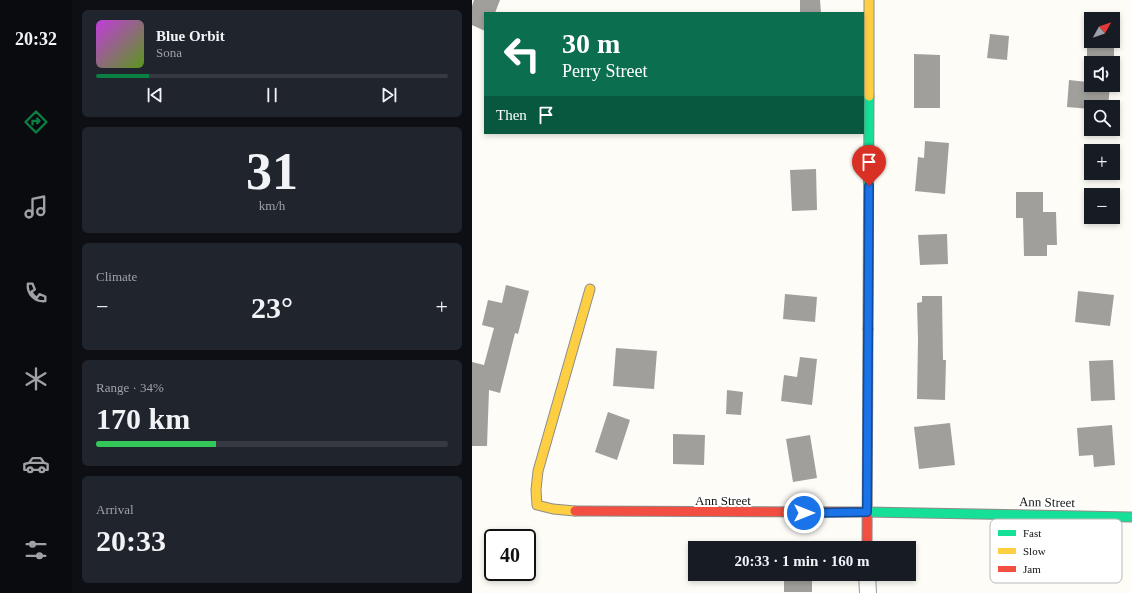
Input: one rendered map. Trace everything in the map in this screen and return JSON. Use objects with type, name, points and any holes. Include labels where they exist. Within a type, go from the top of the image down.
[{"type":"street","points":[[867,541],[869,0]]},
{"type":"street","name":"Ann Street","points":[[590,289],[538,471],[536,490],[537,505],[552,509],[587,512],[867,512],[1132,517]]},
{"type":"street","points":[[868,581],[868,593]]},
{"type":"building","points":[[474,0],[500,0],[495,12],[484,12],[484,31],[472,25],[472,6]]},
{"type":"building","points":[[800,0],[820,0],[821,12],[800,12]]},
{"type":"building","points":[[990,34],[1009,36],[1007,60],[987,58]]},
{"type":"building","points":[[1087,48],[1114,48],[1114,56],[1087,56]]},
{"type":"building","points":[[914,54],[940,55],[940,108],[914,108]]},
{"type":"building","points":[[1069,80],[1084,82],[1084,92],[1109,92],[1109,100],[1084,100],[1084,108],[1067,107]]},
{"type":"building","points":[[925,141],[949,143],[945,194],[915,191],[918,157],[924,158]]},
{"type":"building","points":[[816,169],[817,210],[792,211],[790,170]]},
{"type":"building","points":[[1016,192],[1043,192],[1043,212],[1056,212],[1057,245],[1047,245],[1047,256],[1024,256],[1023,218],[1016,218]]},
{"type":"building","points":[[947,234],[948,264],[920,265],[918,235]]},
{"type":"building","points":[[506,285],[529,291],[518,334],[515,333],[500,393],[489,390],[487,446],[472,446],[472,362],[484,365],[494,328],[482,325],[488,300],[502,303]]},
{"type":"building","points":[[1078,291],[1114,295],[1110,326],[1075,322]]},
{"type":"building","points":[[785,294],[817,297],[815,322],[783,319]]},
{"type":"building","points":[[922,296],[942,296],[943,360],[946,360],[945,400],[917,399],[917,303],[922,302]]},
{"type":"building","points":[[616,348],[657,351],[654,389],[613,386]]},
{"type":"building","points":[[800,357],[817,359],[812,405],[781,401],[784,375],[797,377]]},
{"type":"building","points":[[1113,360],[1115,400],[1091,401],[1089,361]]},
{"type":"building","points":[[727,390],[743,392],[741,415],[726,414]]},
{"type":"building","points":[[608,412],[630,420],[617,460],[595,452]]},
{"type":"building","points":[[950,423],[955,465],[919,469],[914,427]]},
{"type":"building","points":[[1112,425],[1115,465],[1094,467],[1093,455],[1079,456],[1077,428]]},
{"type":"building","points":[[673,434],[705,435],[704,465],[673,464]]},
{"type":"building","points":[[810,435],[817,478],[793,482],[786,439]]},
{"type":"building","points":[[784,581],[812,581],[812,592],[784,592]]},
{"type":"traffic: fast","points":[[868,329],[869,96]]},
{"type":"traffic: fast","points":[[866,512],[1132,517]]},
{"type":"traffic: slow","points":[[869,0],[869,96]]},
{"type":"traffic: slow","points":[[575,511],[553,509],[537,505],[536,490],[538,471],[590,289]]},
{"type":"traffic: jam","points":[[867,541],[868,329]]},
{"type":"traffic: jam","points":[[575,511],[866,512]]},
{"type":"route","points":[[804,513],[867,512],[869,186]]}]
